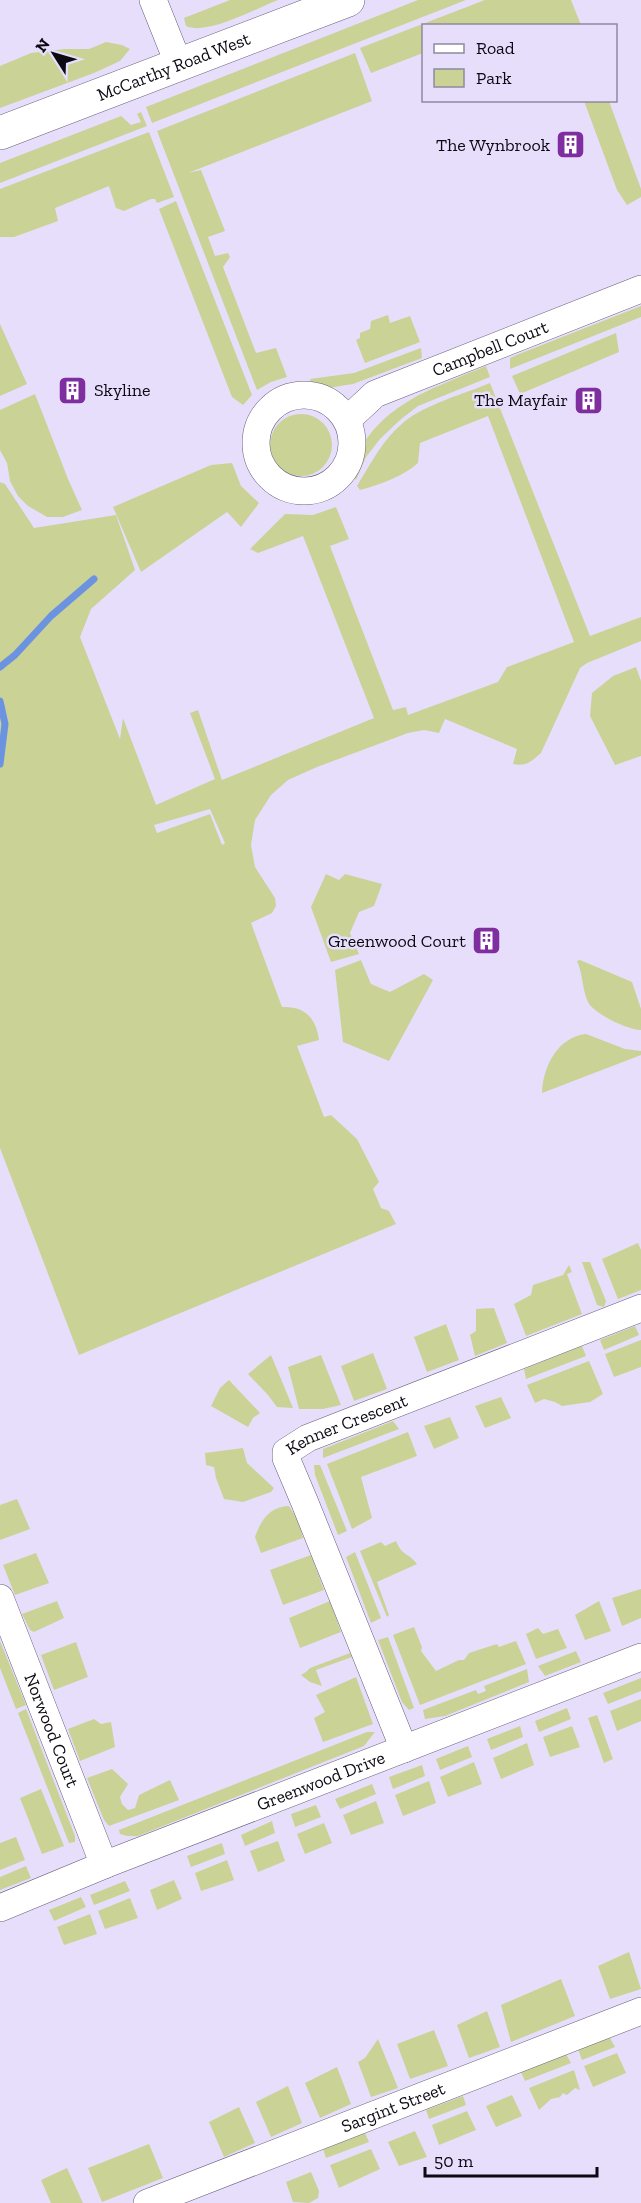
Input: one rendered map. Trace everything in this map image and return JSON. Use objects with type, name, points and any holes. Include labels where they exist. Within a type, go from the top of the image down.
[{"type":"street","points":[[153,0],[179,64]]},
{"type":"street","name":"McCarthy Road West","points":[[0,133],[348,0]]},
{"type":"street","name":"Campbell Court","points":[[347,420],[375,394],[641,289]]},
{"type":"street","name":"Kenner Crescent","points":[[404,1749],[285,1458],[286,1452],[308,1438],[641,1308]]},
{"type":"street","name":"Norwood Court","points":[[0,1598],[104,1865]]},
{"type":"street","name":"Greenwood Drive","points":[[0,1908],[104,1865],[641,1656]]},
{"type":"street","name":"Sargint Street","points":[[147,2203],[641,2011]]},
{"type":"green space","points":[[230,0],[278,0],[219,24],[195,28],[186,26],[184,18]]},
{"type":"green space","points":[[418,0],[466,0],[152,123],[146,107]]},
{"type":"green space","points":[[485,0],[571,0],[581,24],[422,24]]},
{"type":"green space","points":[[422,24],[422,53],[371,73],[360,48]]},
{"type":"green space","points":[[106,42],[130,49],[120,61],[94,73],[0,108],[0,66],[31,53],[89,49]]},
{"type":"green space","points":[[355,53],[372,101],[188,173],[201,170],[225,231],[208,237],[215,256],[228,253],[230,257],[223,267],[256,353],[276,348],[287,377],[257,390],[157,131]]},
{"type":"green space","points":[[584,102],[609,102],[641,189],[641,197],[627,205],[617,190]]},
{"type":"green space","points":[[141,112],[147,126],[0,183],[0,163],[121,116],[131,125],[141,122],[137,114]]},
{"type":"green space","points":[[149,132],[174,197],[157,203],[155,199],[151,199],[124,211],[116,208],[109,186],[55,208],[58,221],[14,237],[0,237],[0,189]]},
{"type":"green space","points":[[176,201],[252,395],[243,405],[232,397],[159,209]]},
{"type":"green space","points":[[641,306],[641,317],[510,369],[510,358]]},
{"type":"green space","points":[[388,315],[390,323],[410,316],[420,342],[365,363],[356,340],[360,338],[360,333],[370,329],[371,321]]},
{"type":"green space","points":[[0,324],[27,384],[0,396]]},
{"type":"green space","points":[[616,333],[619,352],[520,394],[512,376]]},
{"type":"green space","points":[[421,348],[422,358],[353,384],[315,390],[310,379],[354,373]]},
{"type":"green space","points":[[486,366],[490,377],[418,406],[400,420],[380,439],[366,457],[356,480],[351,468],[375,429],[390,414],[425,392]]},
{"type":"green space","points":[[490,383],[590,636],[641,617],[641,641],[580,668],[541,753],[528,763],[513,764],[517,749],[445,719],[439,733],[424,730],[408,733],[288,780],[271,795],[255,820],[251,845],[255,867],[275,898],[276,906],[272,913],[251,923],[282,1007],[303,1011],[315,1025],[319,1040],[297,1046],[324,1117],[331,1115],[357,1139],[379,1182],[373,1189],[381,1208],[389,1211],[396,1224],[79,1355],[0,1148],[0,482],[5,484],[34,528],[116,515],[135,570],[91,609],[80,637],[120,739],[123,718],[156,805],[215,779],[190,713],[198,710],[222,780],[374,718],[303,536],[258,553],[250,549],[285,514],[313,515],[336,507],[349,539],[330,546],[393,710],[406,707],[408,715],[498,682],[507,667],[574,642],[488,416],[420,443],[418,463],[399,476],[360,490],[357,486],[372,460],[404,422],[434,405]],"holes":[[[210,809],[225,843],[222,845],[210,814],[157,833],[154,825]]]},
{"type":"green space","points":[[35,394],[82,510],[63,517],[47,517],[28,506],[18,496],[10,481],[7,463],[0,450],[0,410]]},
{"type":"green space","points":[[295,414],[307,414],[323,423],[330,433],[332,445],[330,457],[323,467],[307,476],[295,476],[284,471],[275,462],[270,451],[270,439],[275,428],[284,419]]},
{"type":"green space","points":[[232,463],[241,486],[259,503],[241,527],[227,512],[141,572],[113,507],[211,465]]},
{"type":"green space","points":[[636,667],[641,681],[641,756],[615,765],[590,716],[592,693],[613,676]]},
{"type":"green space","points":[[326,874],[339,880],[345,874],[382,884],[374,906],[359,912],[350,933],[359,954],[331,962],[311,907]]},
{"type":"green space","points":[[361,960],[371,984],[390,992],[424,974],[433,980],[389,1061],[343,1042],[335,970]]},
{"type":"green space","points":[[580,960],[632,982],[641,1009],[641,1030],[612,1020],[591,1007],[577,961]]},
{"type":"green space","points":[[586,1034],[625,1049],[641,1051],[641,1055],[542,1093],[545,1073],[554,1054],[567,1041]]},
{"type":"green space","points":[[638,1243],[641,1250],[641,1290],[618,1299],[602,1259]]},
{"type":"green space","points":[[582,1262],[590,1262],[606,1301],[604,1307],[597,1305]]},
{"type":"green space","points":[[569,1265],[572,1272],[567,1274],[582,1314],[526,1336],[514,1304],[531,1295],[533,1285],[563,1275]]},
{"type":"green space","points":[[494,1308],[507,1343],[475,1356],[470,1335],[476,1331],[476,1309]]},
{"type":"green space","points":[[446,1324],[459,1360],[427,1372],[414,1337]]},
{"type":"green space","points":[[635,1326],[639,1335],[604,1350],[600,1340]]},
{"type":"green space","points":[[641,1340],[641,1367],[614,1377],[605,1354]]},
{"type":"green space","points":[[582,1346],[586,1356],[526,1379],[524,1369]]},
{"type":"green space","points":[[373,1353],[387,1389],[354,1401],[341,1366]]},
{"type":"green space","points":[[271,1355],[293,1408],[277,1407],[248,1374]]},
{"type":"green space","points":[[321,1355],[341,1405],[323,1409],[299,1409],[288,1367]]},
{"type":"green space","points":[[589,1361],[603,1394],[590,1402],[562,1406],[544,1399],[535,1403],[527,1385]]},
{"type":"green space","points":[[229,1380],[260,1413],[253,1418],[248,1427],[211,1406],[220,1388]]},
{"type":"green space","points":[[501,1397],[511,1418],[485,1428],[475,1406]]},
{"type":"green space","points":[[450,1417],[459,1438],[434,1449],[424,1426]]},
{"type":"green space","points":[[393,1421],[399,1429],[323,1458],[323,1449]]},
{"type":"green space","points":[[408,1432],[417,1456],[361,1477],[372,1518],[352,1529],[327,1464]]},
{"type":"green space","points":[[243,1448],[247,1463],[274,1488],[271,1492],[243,1502],[224,1499],[214,1467],[206,1465],[205,1453]]},
{"type":"green space","points":[[314,1465],[320,1465],[347,1531],[338,1535],[315,1475]]},
{"type":"green space","points":[[17,1499],[30,1529],[0,1540],[0,1505]]},
{"type":"green space","points":[[289,1506],[299,1522],[303,1538],[261,1553],[255,1537],[260,1525],[271,1512]]},
{"type":"green space","points":[[396,1541],[403,1552],[417,1564],[377,1582],[389,1615],[387,1617],[360,1551],[381,1542],[385,1546]]},
{"type":"green space","points":[[355,1552],[381,1618],[371,1623],[346,1557]]},
{"type":"green space","points":[[36,1553],[49,1583],[15,1595],[3,1565]]},
{"type":"green space","points":[[311,1555],[324,1590],[283,1605],[270,1570]]},
{"type":"green space","points":[[641,1589],[641,1618],[622,1626],[612,1598]]},
{"type":"green space","points":[[57,1601],[64,1618],[34,1632],[30,1630],[22,1614]]},
{"type":"green space","points":[[330,1601],[341,1632],[300,1648],[289,1618]]},
{"type":"green space","points":[[599,1601],[611,1631],[585,1640],[575,1615]]},
{"type":"green space","points":[[414,1627],[422,1647],[421,1651],[436,1671],[459,1660],[464,1660],[469,1653],[516,1641],[526,1664],[420,1705],[393,1635]]},
{"type":"green space","points":[[538,1628],[543,1634],[558,1629],[567,1648],[536,1659],[526,1634]]},
{"type":"green space","points":[[388,1637],[414,1708],[409,1710],[402,1702],[378,1640]]},
{"type":"green space","points":[[0,1641],[26,1705],[16,1709],[0,1668]]},
{"type":"green space","points":[[76,1642],[88,1677],[54,1690],[41,1655]]},
{"type":"green space","points":[[576,1651],[581,1662],[545,1676],[538,1666]]},
{"type":"green space","points":[[350,1653],[352,1657],[316,1670],[322,1686],[310,1682],[301,1675],[310,1668]]},
{"type":"green space","points":[[527,1669],[529,1682],[445,1716],[425,1719],[423,1710],[476,1690],[478,1694],[486,1691],[484,1686]]},
{"type":"green space","points":[[356,1677],[373,1724],[323,1742],[314,1718],[325,1712],[316,1695]]},
{"type":"green space","points":[[641,1678],[641,1691],[608,1704],[603,1693]]},
{"type":"green space","points":[[641,1699],[641,1721],[617,1731],[610,1711]]},
{"type":"green space","points":[[567,1708],[571,1719],[539,1732],[535,1721]]},
{"type":"green space","points":[[26,1709],[75,1836],[75,1842],[69,1843],[18,1713]]},
{"type":"green space","points":[[597,1715],[613,1759],[604,1763],[588,1718]]},
{"type":"green space","points":[[94,1719],[101,1724],[111,1722],[115,1747],[80,1761],[68,1729]]},
{"type":"green space","points":[[520,1726],[523,1737],[491,1750],[487,1739]]},
{"type":"green space","points":[[572,1726],[580,1747],[550,1757],[543,1737]]},
{"type":"green space","points":[[367,1732],[375,1732],[364,1746],[138,1836],[120,1834],[119,1830]]},
{"type":"green space","points":[[527,1743],[534,1765],[501,1779],[493,1758]]},
{"type":"green space","points":[[468,1746],[472,1757],[440,1770],[436,1759]]},
{"type":"green space","points":[[474,1762],[482,1784],[448,1797],[440,1777]]},
{"type":"green space","points":[[422,1765],[425,1776],[393,1789],[389,1777]]},
{"type":"green space","points":[[112,1769],[128,1784],[120,1797],[122,1804],[128,1810],[135,1808],[139,1795],[170,1780],[179,1800],[109,1826],[104,1820],[87,1778]]},
{"type":"green space","points":[[429,1781],[436,1803],[403,1816],[395,1795]]},
{"type":"green space","points":[[372,1784],[376,1794],[340,1809],[335,1799]]},
{"type":"green space","points":[[41,1789],[64,1846],[42,1854],[20,1798]]},
{"type":"green space","points":[[376,1801],[384,1823],[351,1835],[343,1815]]},
{"type":"green space","points":[[316,1805],[321,1817],[295,1827],[291,1814]]},
{"type":"green space","points":[[272,1821],[275,1833],[245,1846],[241,1835]]},
{"type":"green space","points":[[324,1823],[332,1843],[305,1854],[297,1834]]},
{"type":"green space","points":[[16,1837],[25,1860],[0,1870],[0,1843]]},
{"type":"green space","points":[[278,1841],[285,1861],[258,1872],[250,1851]]},
{"type":"green space","points":[[222,1843],[225,1854],[191,1867],[187,1856]]},
{"type":"green space","points":[[227,1860],[234,1880],[201,1891],[195,1873]]},
{"type":"green space","points":[[26,1866],[31,1878],[0,1890],[0,1877]]},
{"type":"green space","points":[[174,1880],[182,1899],[157,1910],[150,1890]]},
{"type":"green space","points":[[125,1881],[130,1891],[94,1905],[90,1895]]},
{"type":"green space","points":[[81,1897],[86,1907],[54,1921],[49,1910]]},
{"type":"green space","points":[[130,1898],[138,1918],[105,1929],[98,1911]]},
{"type":"green space","points":[[90,1914],[97,1934],[64,1945],[57,1927]]},
{"type":"green space","points":[[629,1952],[641,1989],[610,1999],[598,1966]]},
{"type":"green space","points":[[561,1979],[575,2016],[511,2042],[501,2005]]},
{"type":"green space","points":[[487,2011],[500,2047],[469,2058],[457,2025]]},
{"type":"green space","points":[[434,2030],[448,2066],[410,2079],[397,2044]]},
{"type":"green space","points":[[610,2038],[615,2047],[582,2060],[578,2049]]},
{"type":"green space","points":[[378,2039],[398,2088],[371,2097],[358,2062],[365,2058]]},
{"type":"green space","points":[[617,2053],[626,2073],[593,2087],[584,2066]]},
{"type":"green space","points":[[566,2054],[571,2063],[525,2081],[521,2072]]},
{"type":"green space","points":[[337,2067],[351,2104],[320,2118],[305,2083]]},
{"type":"green space","points":[[574,2070],[580,2090],[575,2088],[567,2095],[563,2093],[560,2097],[551,2099],[539,2110],[529,2088]]},
{"type":"green space","points":[[288,2086],[302,2123],[271,2137],[256,2102]]},
{"type":"green space","points":[[512,2095],[522,2116],[496,2127],[486,2106]]},
{"type":"green space","points":[[463,2096],[466,2105],[429,2119],[426,2110]]},
{"type":"green space","points":[[239,2107],[255,2143],[224,2157],[209,2122]]},
{"type":"green space","points":[[467,2111],[476,2130],[439,2145],[432,2125]]},
{"type":"green space","points":[[415,2131],[427,2157],[399,2166],[388,2142]]},
{"type":"green space","points":[[365,2133],[369,2142],[326,2158],[323,2149]]},
{"type":"green space","points":[[149,2144],[163,2178],[102,2202],[88,2168]]},
{"type":"green space","points":[[371,2149],[380,2169],[339,2188],[330,2165]]},
{"type":"green space","points":[[67,2168],[83,2203],[51,2203],[41,2180]]},
{"type":"green space","points":[[311,2172],[319,2191],[318,2198],[309,2203],[293,2202],[286,2182]]},
{"type":"waterway","points":[[0,667],[15,655],[51,616],[94,579]]},
{"type":"waterway","points":[[0,701],[5,724],[0,764]]},
{"type":"place","name":"The Wynbrook","points":[[571,145]]},
{"type":"place","name":"Skyline","points":[[73,390]]},
{"type":"place","name":"The Mayfair","points":[[589,400]]},
{"type":"place","name":"Greenwood Court","points":[[487,941]]}]
